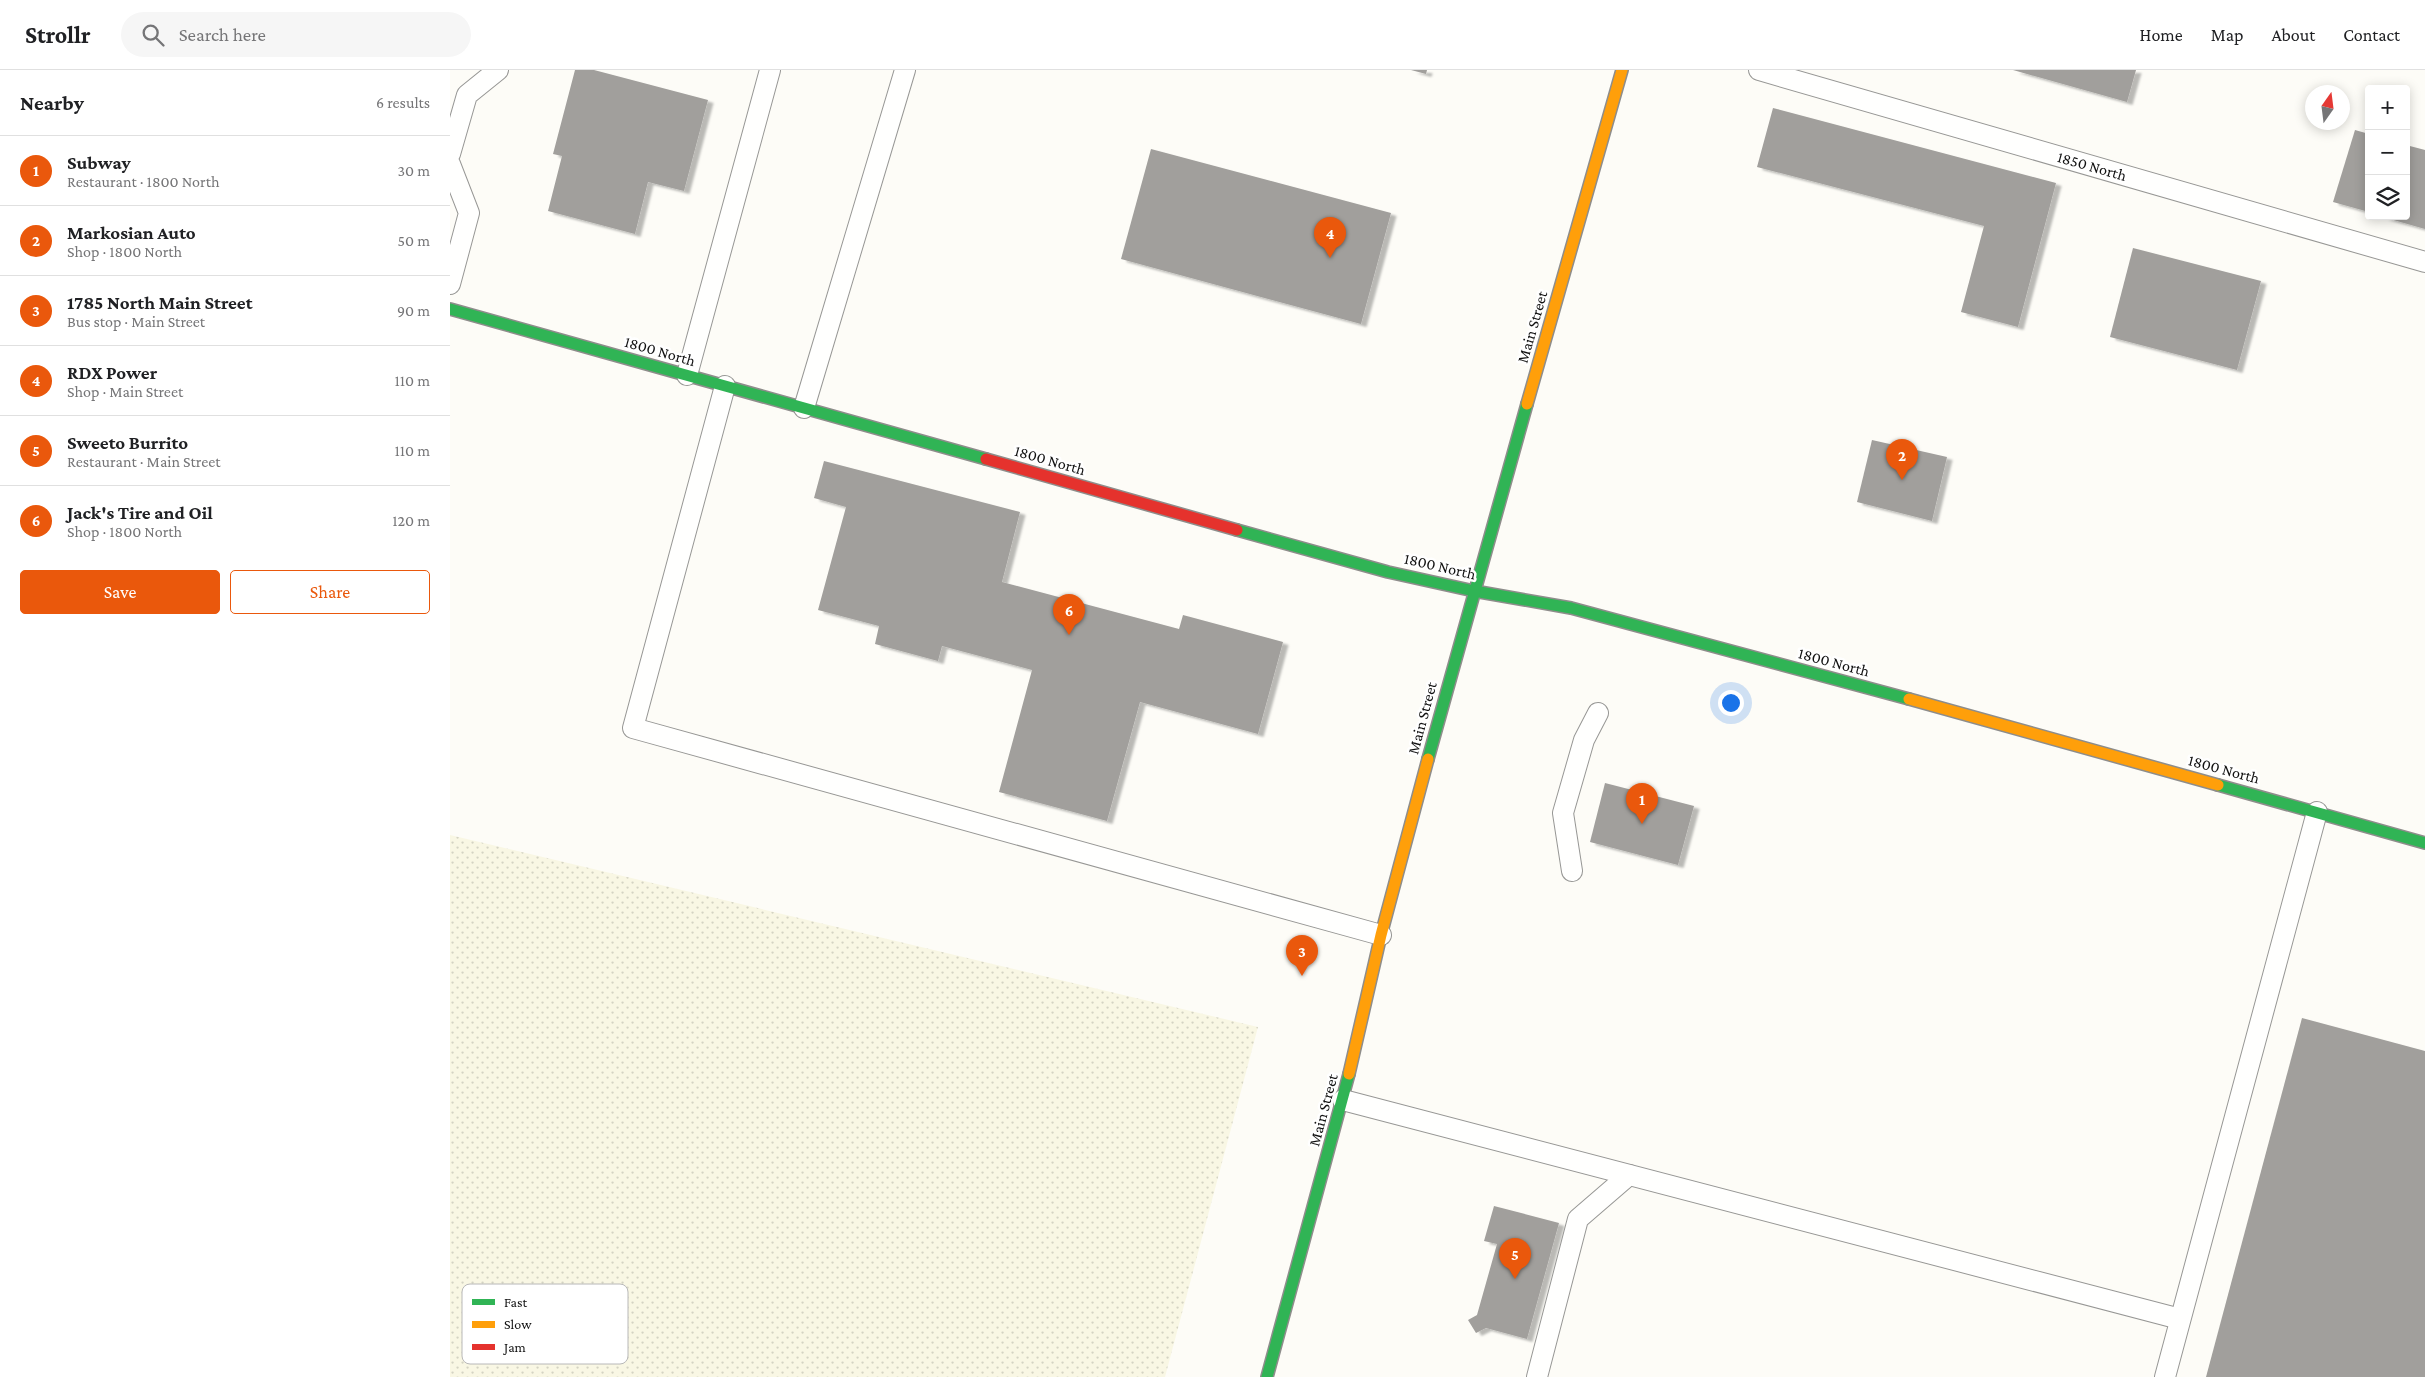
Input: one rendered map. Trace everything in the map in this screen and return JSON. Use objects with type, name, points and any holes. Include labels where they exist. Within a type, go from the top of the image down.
[{"type":"street","name":"Main Street","points":[[1267,1377],[1343,1100],[1381,936],[1474,591],[1622,70]]},
{"type":"street","name":"1800 North","points":[[450,309],[1388,572],[1474,591],[1572,608],[2425,843]]},
{"type":"lane","points":[[450,154],[466,95],[498,70]]},
{"type":"lane","points":[[687,375],[770,70]]},
{"type":"lane","points":[[804,408],[905,70]]},
{"type":"lane","name":"1850 North","points":[[1759,70],[2425,262]]},
{"type":"lane","points":[[450,164],[469,213],[450,284]]},
{"type":"lane","points":[[725,386],[633,728],[1381,936]]},
{"type":"lane","points":[[1572,871],[1563,813],[1584,740],[1598,713]]},
{"type":"lane","points":[[2165,1377],[2317,812]]},
{"type":"lane","points":[[1343,1100],[2180,1319]]},
{"type":"lane","points":[[1537,1377],[1578,1219],[1628,1175]]},
{"type":"shaded area","points":[[450,835],[1258,1027],[1165,1377],[450,1377]]},
{"type":"building","points":[[575,70],[594,70],[708,100],[684,191],[648,182],[635,234],[548,211],[562,156],[553,154]]},
{"type":"building","points":[[1411,70],[1427,70],[1426,74]]},
{"type":"building","points":[[2013,70],[2136,70],[2127,102]]},
{"type":"building","points":[[1773,108],[2056,183],[2018,327],[1961,312],[1984,226],[1757,167]]},
{"type":"building","points":[[2355,130],[2365,133],[2365,211],[2333,202]]},
{"type":"building","points":[[2410,146],[2425,150],[2425,229],[2394,220],[2410,220]]},
{"type":"building","points":[[1151,149],[1391,213],[1361,324],[1121,259]]},
{"type":"building","points":[[2133,248],[2261,281],[2237,370],[2110,337]]},
{"type":"building","points":[[1872,440],[1947,457],[1932,521],[1857,502]]},
{"type":"building","points":[[824,461],[1020,512],[1002,582],[1179,629],[1183,615],[1283,642],[1258,734],[1140,702],[1107,821],[999,792],[1032,670],[942,646],[938,661],[875,644],[879,626],[818,610],[846,507],[814,498]]},
{"type":"building","points":[[1605,783],[1694,806],[1678,865],[1590,842]]},
{"type":"building","points":[[2302,1018],[2425,1051],[2425,1377],[2206,1377]]},
{"type":"building","points":[[1494,1206],[1559,1223],[1527,1339],[1486,1328],[1476,1333],[1468,1320],[1477,1315],[1497,1244],[1484,1241]]},
{"type":"traffic: fast","points":[[450,309],[986,459]]},
{"type":"traffic: fast","points":[[1428,759],[1527,404]]},
{"type":"traffic: fast","points":[[1237,530],[1388,572],[1474,591],[1571,608],[1909,699]]},
{"type":"traffic: fast","points":[[2218,785],[2425,843]]},
{"type":"traffic: fast","points":[[1267,1377],[1349,1074]]},
{"type":"traffic: slow","points":[[1527,404],[1622,70]]},
{"type":"traffic: slow","points":[[1909,699],[2218,785]]},
{"type":"traffic: slow","points":[[1349,1074],[1381,935],[1428,759]]},
{"type":"traffic: jam","points":[[986,459],[1237,530]]},
{"type":"place","name":"RDX Power","points":[[1330,258]]},
{"type":"place","name":"Markosian Auto","points":[[1902,480]]},
{"type":"place","name":"Jack's Tire and Oil","points":[[1069,635]]},
{"type":"place","name":"Subway","points":[[1642,824]]},
{"type":"place","name":"1785 North Main Street","points":[[1302,976]]},
{"type":"place","name":"Sweeto Burrito","points":[[1515,1279]]}]
